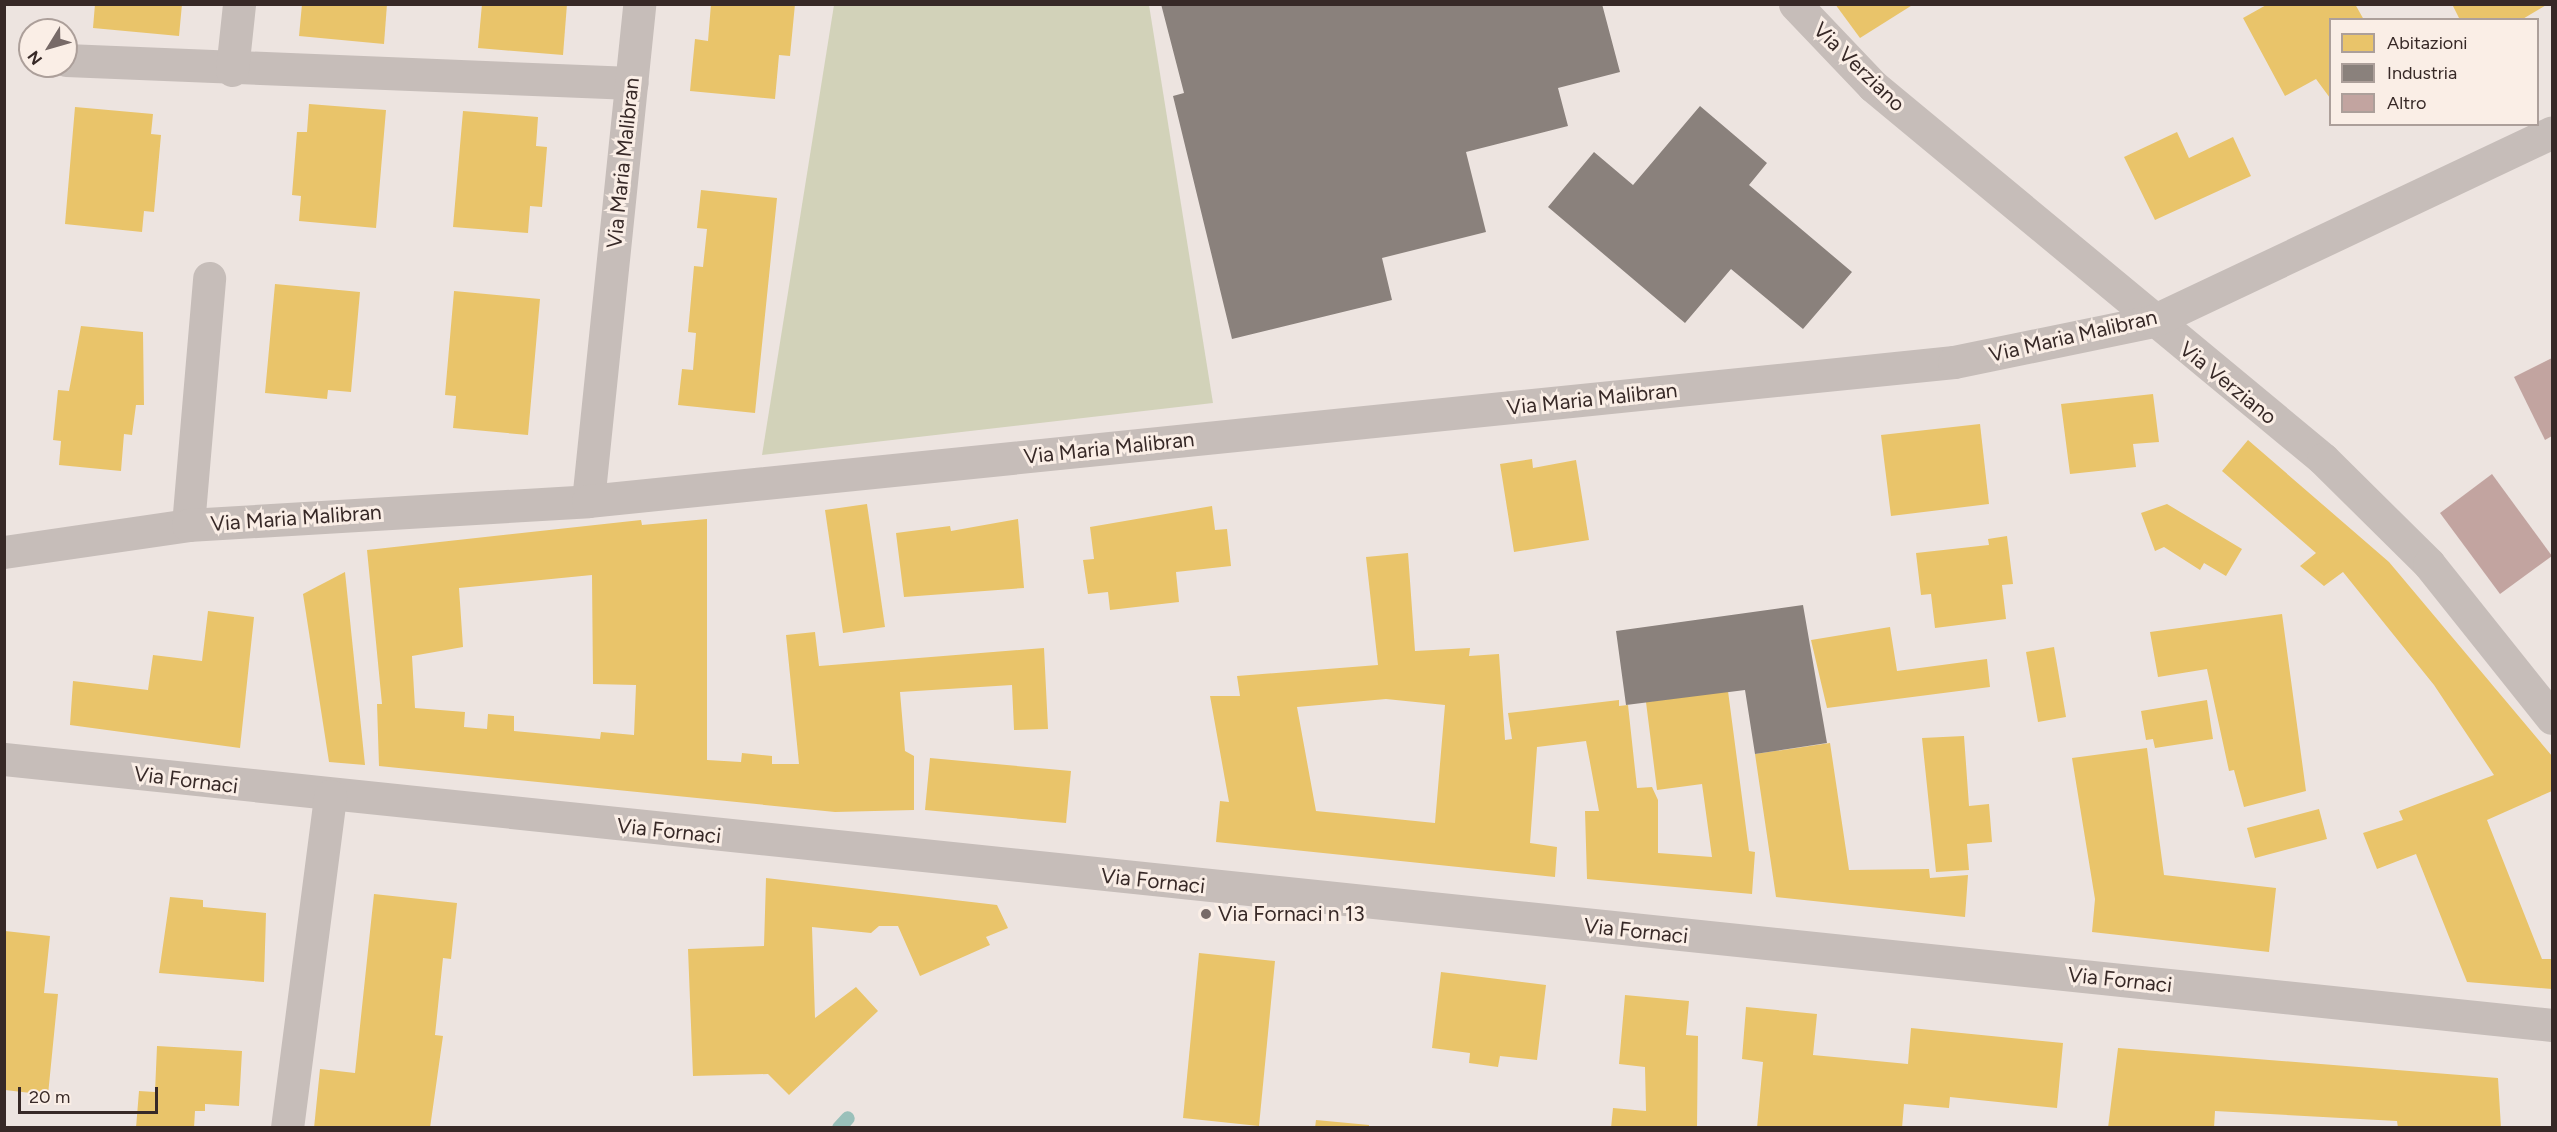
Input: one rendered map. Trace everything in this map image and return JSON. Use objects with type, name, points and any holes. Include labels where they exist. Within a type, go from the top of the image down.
[{"type":"street","points":[[232,70],[239,4]]},
{"type":"street","name":"Via Maria Malibran","points":[[588,501],[639,4]]},
{"type":"street","name":"Via Verziano","points":[[1795,4],[1873,86],[2153,321],[2323,459],[2429,564],[2553,718]]},
{"type":"street","points":[[78,61],[232,70],[632,83]]},
{"type":"street","name":"Via Maria Malibran","points":[[4,552],[188,525],[588,501],[1954,362],[2153,321],[2553,132]]},
{"type":"street","points":[[188,525],[209,278]]},
{"type":"street","name":"Via Fornaci","points":[[4,759],[330,796],[2553,1024]]},
{"type":"street","points":[[287,1128],[330,796]]},
{"type":"green space","points":[[834,5],[1149,5],[1213,403],[762,455]]},
{"type":"building: Abitazioni","points":[[95,4],[182,4],[179,36],[93,28]]},
{"type":"building: Abitazioni","points":[[302,4],[387,4],[384,44],[299,36]]},
{"type":"building: Abitazioni","points":[[482,4],[567,4],[563,55],[478,48]]},
{"type":"building: Abitazioni","points":[[711,4],[795,4],[790,56],[779,55],[775,99],[690,91],[695,39],[708,41]]},
{"type":"building: Abitazioni","points":[[1835,4],[1914,4],[1860,38]]},
{"type":"building: Abitazioni","points":[[2268,4],[2355,4],[2363,18],[2329,18],[2329,97],[2316,79],[2285,96],[2243,18]]},
{"type":"building: Abitazioni","points":[[2452,4],[2548,4],[2524,18],[2459,18]]},
{"type":"building: Abitazioni","points":[[309,104],[386,110],[376,228],[299,221],[301,196],[292,195],[297,132],[307,132]]},
{"type":"building: Abitazioni","points":[[75,107],[153,114],[151,134],[161,135],[154,212],[144,211],[142,232],[65,224]]},
{"type":"building: Abitazioni","points":[[463,111],[538,117],[536,146],[547,147],[542,207],[530,206],[528,233],[453,227]]},
{"type":"building: Abitazioni","points":[[2177,132],[2189,158],[2233,137],[2251,176],[2155,220],[2124,157]]},
{"type":"building: Abitazioni","points":[[701,190],[777,198],[755,413],[678,405],[682,369],[693,370],[696,333],[688,332],[694,266],[703,267],[707,229],[697,228]]},
{"type":"building: Abitazioni","points":[[275,284],[360,292],[351,392],[328,390],[327,399],[265,393]]},
{"type":"building: Abitazioni","points":[[454,291],[540,299],[528,435],[453,428],[456,396],[445,395]]},
{"type":"building: Abitazioni","points":[[81,326],[143,332],[144,405],[136,405],[132,435],[124,434],[121,471],[59,465],[61,441],[53,440],[58,390],[69,391]]},
{"type":"building: Abitazioni","points":[[2153,394],[2159,442],[2133,444],[2136,467],[2070,474],[2061,404]]},
{"type":"building: Abitazioni","points":[[1980,424],[1989,504],[1891,516],[1881,435]]},
{"type":"building: Abitazioni","points":[[2248,440],[2389,562],[2552,756],[2552,791],[2487,820],[2542,959],[2552,959],[2552,989],[2467,982],[2416,854],[2377,869],[2363,833],[2403,820],[2399,811],[2494,775],[2434,685],[2343,572],[2324,586],[2300,566],[2316,553],[2222,471]]},
{"type":"building: Abitazioni","points":[[1532,459],[1533,468],[1576,460],[1589,540],[1514,552],[1500,464]]},
{"type":"building: Abitazioni","points":[[867,504],[885,627],[843,633],[825,510]]},
{"type":"building: Abitazioni","points":[[2167,504],[2242,549],[2226,576],[2204,563],[2200,570],[2164,547],[2155,551],[2141,513]]},
{"type":"building: Abitazioni","points":[[1212,506],[1215,530],[1227,529],[1231,566],[1176,572],[1179,602],[1110,610],[1108,592],[1088,594],[1083,560],[1094,559],[1090,527]]},
{"type":"building: Abitazioni","points":[[707,519],[707,760],[741,762],[742,753],[772,756],[772,764],[799,764],[786,635],[815,632],[819,666],[1044,648],[1048,729],[1014,730],[1012,685],[900,692],[905,751],[914,756],[914,810],[835,812],[379,766],[377,704],[382,704],[367,550],[641,520],[642,525]],"holes":[[[592,575],[593,684],[636,685],[634,735],[601,732],[600,739],[514,731],[514,716],[488,714],[487,729],[464,727],[465,712],[415,708],[412,656],[463,647],[459,588]]]},
{"type":"building: Abitazioni","points":[[1018,519],[1024,588],[904,597],[896,533],[950,526],[951,531]]},
{"type":"building: Abitazioni","points":[[2007,536],[2013,584],[2002,585],[2006,619],[1935,628],[1931,594],[1921,595],[1916,553],[1989,545],[1988,539]]},
{"type":"building: Abitazioni","points":[[1408,553],[1415,651],[1470,648],[1469,656],[1499,654],[1505,740],[1512,739],[1508,713],[1619,700],[1619,706],[1628,705],[1637,788],[1652,787],[1658,800],[1658,853],[1712,857],[1702,784],[1657,790],[1646,702],[1728,691],[1749,851],[1755,852],[1752,894],[1587,879],[1585,811],[1599,811],[1586,741],[1537,747],[1530,843],[1557,847],[1555,877],[1216,842],[1220,801],[1229,802],[1210,696],[1240,696],[1237,676],[1378,665],[1366,557]],"holes":[[[1386,699],[1445,705],[1435,823],[1316,811],[1297,707]]]},
{"type":"building: Abitazioni","points":[[345,572],[365,765],[329,762],[303,594]]},
{"type":"building: Abitazioni","points":[[208,611],[254,617],[240,748],[70,725],[73,681],[148,690],[153,655],[202,661]]},
{"type":"building: Abitazioni","points":[[2282,614],[2306,791],[2244,807],[2234,770],[2229,771],[2207,669],[2158,677],[2150,632]]},
{"type":"building: Abitazioni","points":[[1890,627],[1897,671],[1987,659],[1990,687],[1827,708],[1811,640]]},
{"type":"building: Abitazioni","points":[[2054,647],[2066,717],[2038,722],[2026,652]]},
{"type":"building: Abitazioni","points":[[2207,700],[2213,739],[2155,748],[2153,739],[2146,740],[2141,711]]},
{"type":"building: Abitazioni","points":[[1964,736],[1969,806],[1989,804],[1992,842],[1967,844],[1969,870],[1936,872],[1922,738]]},
{"type":"building: Abitazioni","points":[[1830,743],[1849,870],[1929,869],[1930,878],[1968,875],[1965,917],[1776,897],[1755,754]]},
{"type":"building: Abitazioni","points":[[2147,748],[2164,875],[2276,888],[2269,952],[2092,932],[2095,899],[2072,758]]},
{"type":"building: Abitazioni","points":[[930,758],[1071,771],[1066,823],[925,810]]},
{"type":"building: Abitazioni","points":[[2319,809],[2327,839],[2255,858],[2247,828]]},
{"type":"building: Abitazioni","points":[[766,878],[997,905],[1008,928],[986,937],[990,945],[920,976],[898,926],[879,926],[871,933],[812,927],[815,1018],[856,987],[878,1011],[789,1095],[768,1074],[693,1076],[688,949],[764,946]]},
{"type":"building: Abitazioni","points":[[374,894],[457,903],[451,959],[443,958],[435,1035],[443,1036],[430,1128],[314,1128],[320,1069],[355,1073]]},
{"type":"building: Abitazioni","points":[[170,897],[203,900],[203,907],[266,913],[264,982],[159,973]]},
{"type":"building: Abitazioni","points":[[5,931],[50,936],[44,993],[58,994],[48,1095],[5,1090]]},
{"type":"building: Abitazioni","points":[[1199,953],[1275,961],[1259,1126],[1183,1118]]},
{"type":"building: Abitazioni","points":[[1441,972],[1546,985],[1537,1060],[1500,1056],[1498,1067],[1469,1063],[1470,1053],[1432,1048]]},
{"type":"building: Abitazioni","points":[[1625,995],[1689,1001],[1686,1035],[1698,1036],[1697,1128],[1611,1128],[1613,1108],[1646,1111],[1645,1067],[1619,1064]]},
{"type":"building: Abitazioni","points":[[1746,1007],[1817,1014],[1813,1055],[1908,1064],[1911,1028],[2063,1043],[2057,1108],[1950,1097],[1949,1108],[1904,1104],[1902,1128],[1757,1128],[1763,1062],[1742,1059]]},
{"type":"building: Abitazioni","points":[[157,1046],[242,1051],[239,1106],[205,1104],[205,1111],[195,1111],[194,1128],[136,1128],[139,1091],[155,1092]]},
{"type":"building: Abitazioni","points":[[2118,1048],[2498,1078],[2501,1128],[2398,1128],[2397,1121],[2215,1111],[2214,1128],[2108,1128]]},
{"type":"building: Abitazioni","points":[[1316,1120],[1369,1125],[1369,1128],[1315,1128]]},
{"type":"building: Industria","points":[[1161,4],[1602,4],[1620,72],[1558,88],[1568,126],[1466,152],[1486,232],[1382,258],[1392,300],[1232,339],[1173,96],[1184,93]]},
{"type":"building: Industria","points":[[1700,106],[1767,163],[1749,185],[1852,272],[1803,329],[1731,269],[1685,323],[1548,207],[1594,152],[1633,185]]},
{"type":"building: Industria","points":[[1803,605],[1827,743],[1755,754],[1745,690],[1626,705],[1616,631]]},
{"type":"building: Altro","points":[[2552,358],[2552,436],[2545,440],[2514,377]]},
{"type":"building: Altro","points":[[2492,474],[2552,556],[2500,594],[2440,513]]},
{"type":"waterway","points":[[839,1128],[848,1118]]},
{"type":"place","name":"Via Fornaci n 13","points":[[1206,914]]}]
